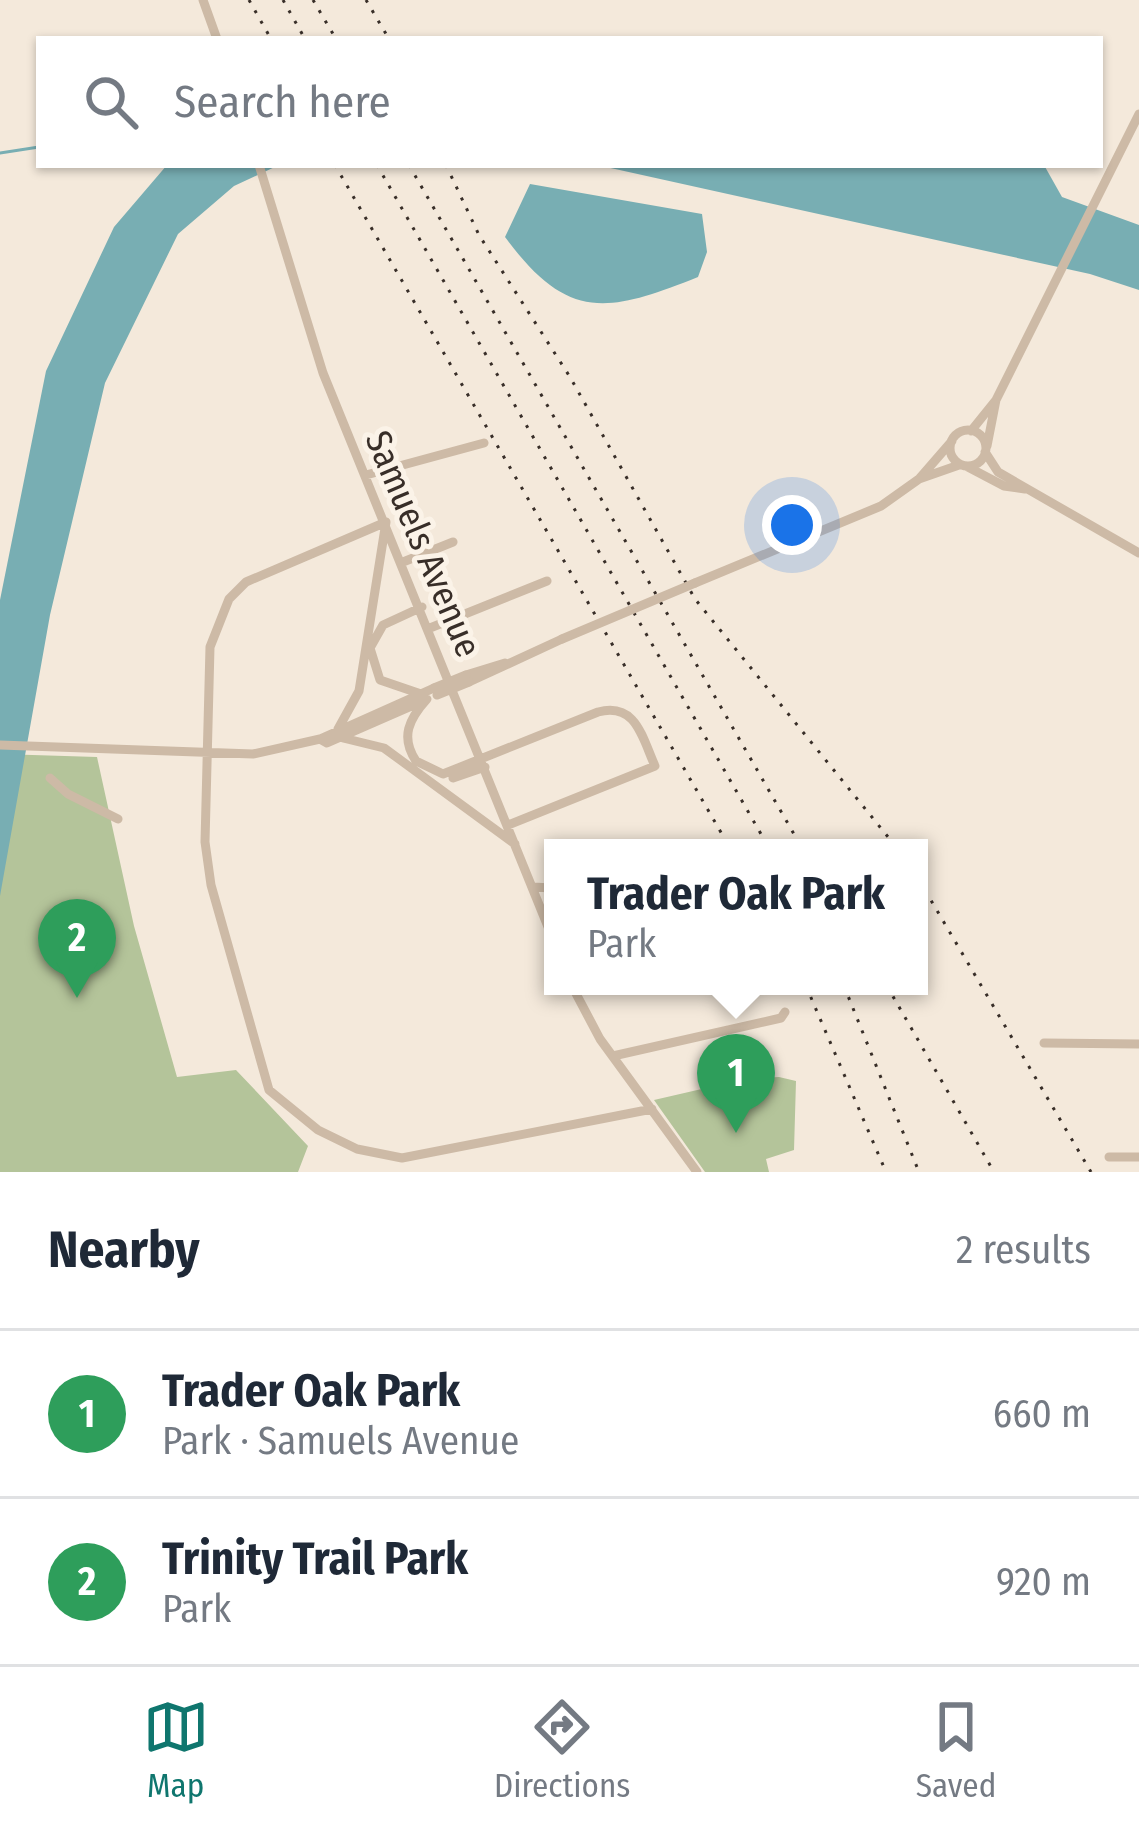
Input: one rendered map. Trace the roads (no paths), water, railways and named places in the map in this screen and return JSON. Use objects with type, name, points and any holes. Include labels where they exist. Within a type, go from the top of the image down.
[{"type":"street","points":[[203,0],[216,36]]},
{"type":"street","points":[[919,478],[977,464],[986,451],[996,400],[1024,334],[1139,114]]},
{"type":"street","name":"Samuels Avenue","points":[[260,168],[318,360],[544,916]]},
{"type":"street","points":[[0,745],[204,754],[274,752],[338,734],[881,506],[919,478],[952,441],[970,431],[996,400]]},
{"type":"street","points":[[970,431],[983,438],[998,472],[1139,553]]},
{"type":"street","points":[[952,441],[952,456],[963,465],[1004,486],[1025,489]]},
{"type":"street","points":[[366,476],[484,443]]},
{"type":"street","points":[[338,734],[356,701],[386,522]]},
{"type":"street","points":[[386,522],[258,574],[229,599],[210,647],[204,754],[211,885],[251,1039],[278,1101],[356,1149],[402,1158],[652,1109]]},
{"type":"street","points":[[403,562],[453,542]]},
{"type":"street","points":[[399,617],[430,628],[547,581]]},
{"type":"street","points":[[421,605],[374,634],[371,665],[384,684],[430,694]]},
{"type":"street","points":[[368,630],[421,605]]},
{"type":"street","points":[[430,694],[407,729],[410,753],[435,773],[484,763]]},
{"type":"street","points":[[430,779],[458,777],[598,712],[621,709],[632,715],[656,766],[508,825]]},
{"type":"street","points":[[338,734],[384,748],[516,846]]},
{"type":"street","points":[[463,769],[475,740]]},
{"type":"street","points":[[50,778],[68,794],[118,819]]},
{"type":"street","points":[[532,886],[544,887]]},
{"type":"street","points":[[577,995],[614,1056],[697,1172]]},
{"type":"street","points":[[614,1056],[781,1018],[785,1012]]},
{"type":"street","points":[[1044,1043],[1139,1044]]},
{"type":"street","points":[[1109,1157],[1139,1157]]},
{"type":"water","points":[[164,168],[273,168],[234,186],[178,234],[105,383],[50,615],[0,896],[0,600],[46,371],[114,227]]},
{"type":"water","points":[[611,168],[1046,168],[1062,197],[1139,225],[1139,290],[1090,274]]},
{"type":"water","points":[[530,184],[702,214],[707,252],[698,277],[613,303],[569,296],[548,284],[505,237]]},
{"type":"waterway","points":[[0,153],[36,147]]},
{"type":"railway","points":[[249,0],[269,36]]},
{"type":"railway","points":[[283,0],[303,36]]},
{"type":"railway","points":[[313,0],[334,36]]},
{"type":"railway","points":[[366,0],[387,36]]},
{"type":"railway","points":[[337,168],[725,839]]},
{"type":"railway","points":[[379,168],[764,839]]},
{"type":"railway","points":[[411,168],[797,839]]},
{"type":"railway","points":[[447,168],[479,235],[570,377],[695,599],[890,839]]},
{"type":"railway","points":[[928,895],[1091,1172]]},
{"type":"railway","points":[[810,995],[886,1172]]},
{"type":"railway","points":[[848,995],[919,1172]]},
{"type":"railway","points":[[892,995],[994,1172]]},
{"type":"place","name":"Trinity Trail Park","points":[[77,998]]},
{"type":"place","name":"Trader Oak Park","points":[[736,1133]]}]
